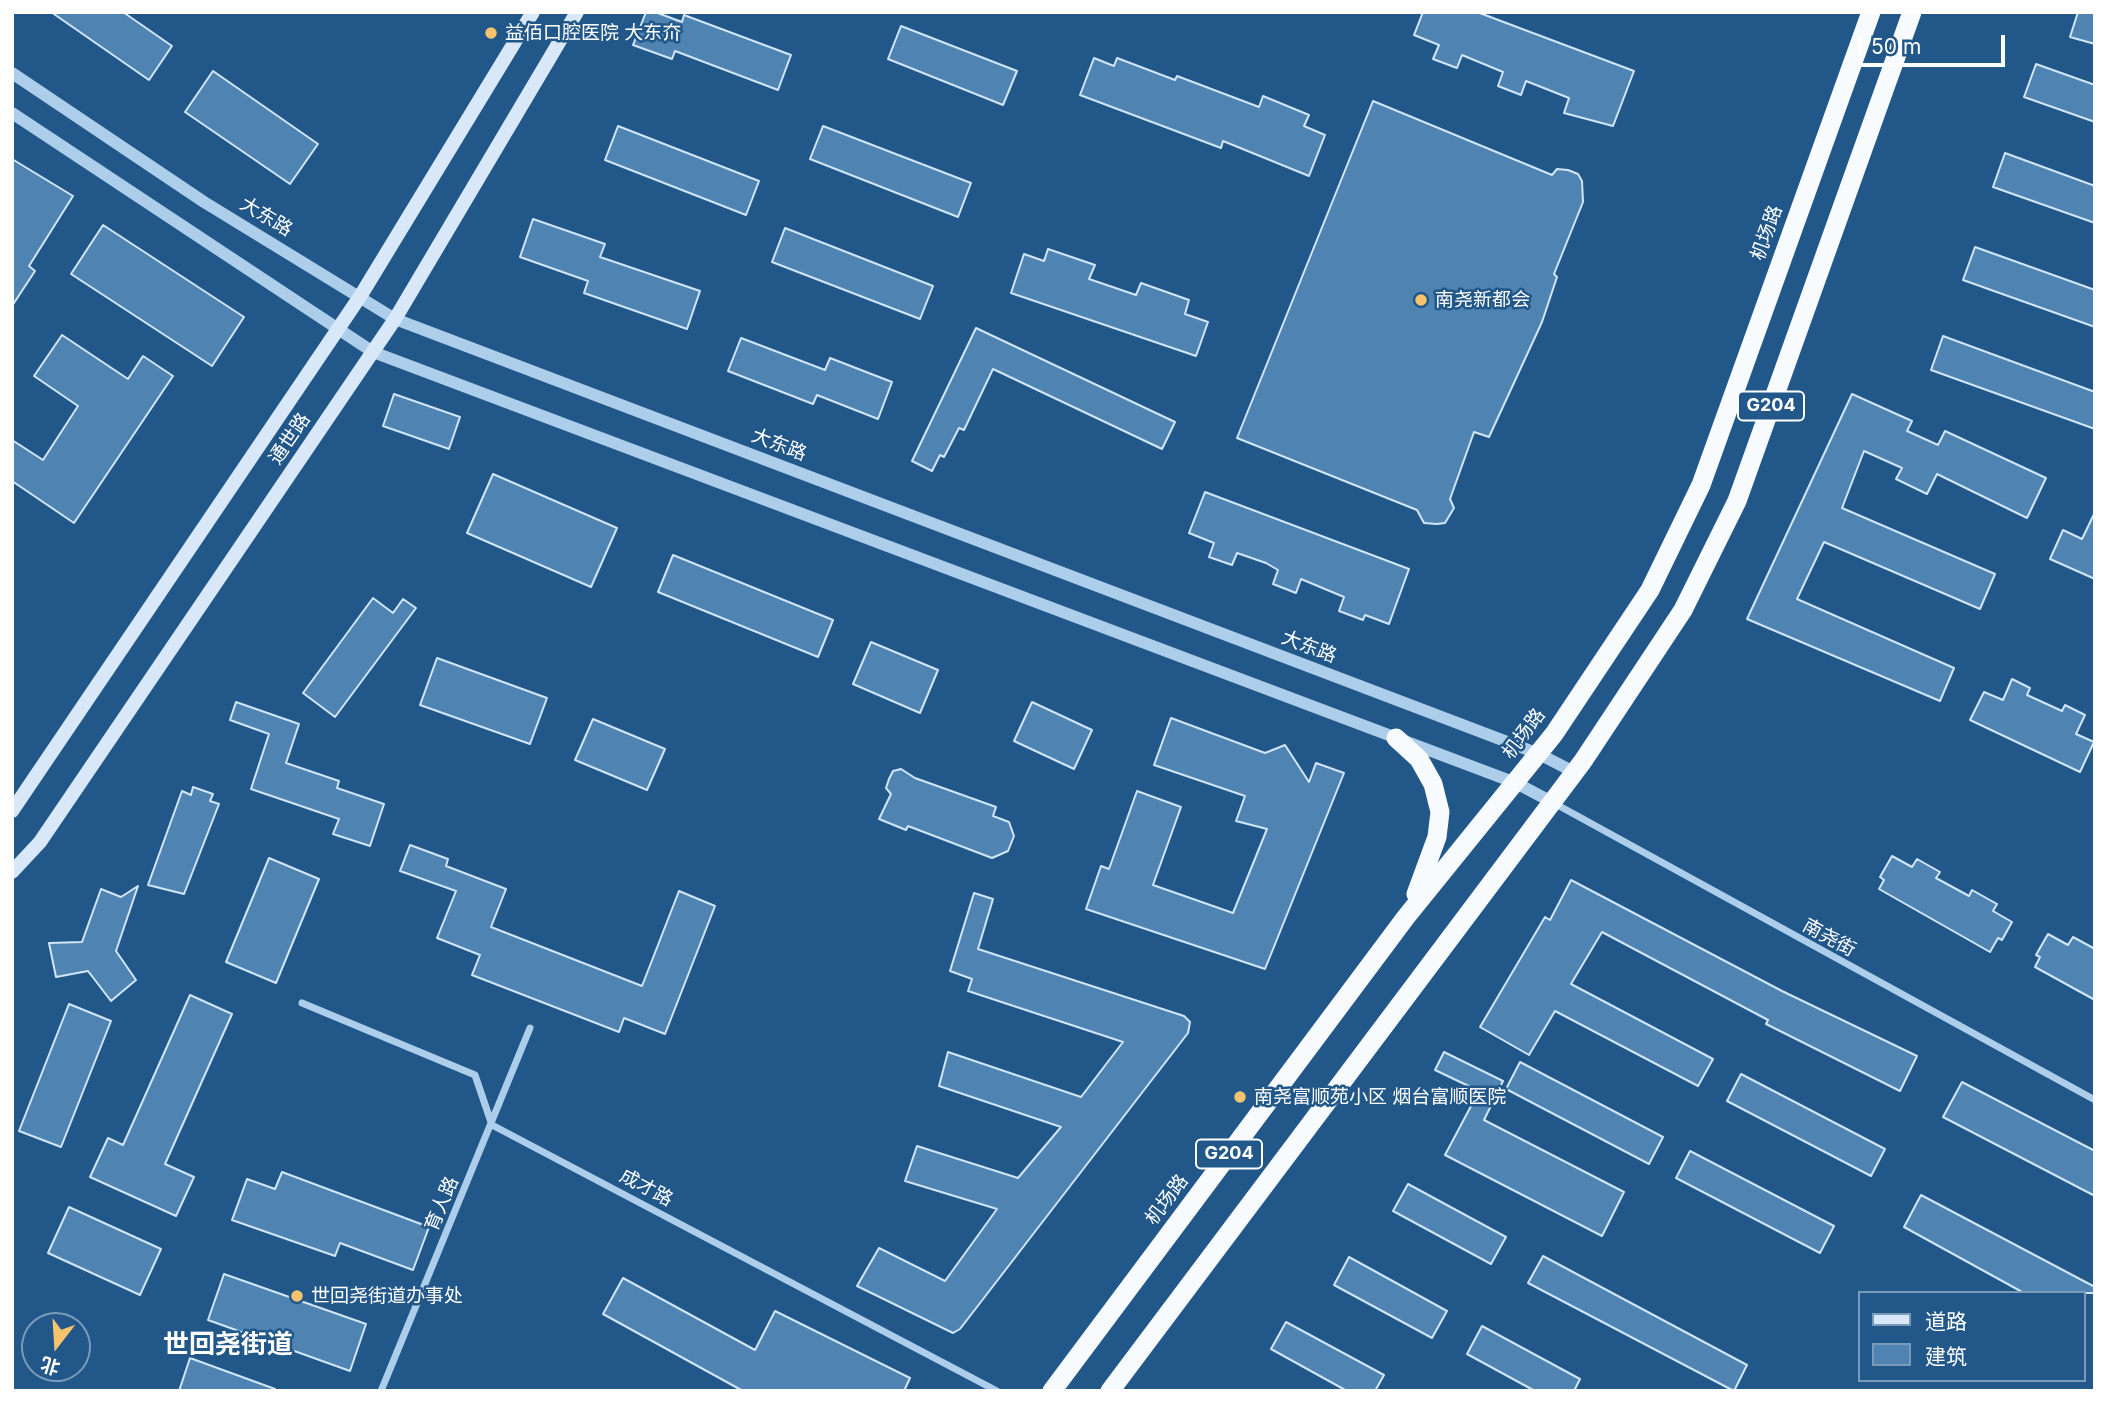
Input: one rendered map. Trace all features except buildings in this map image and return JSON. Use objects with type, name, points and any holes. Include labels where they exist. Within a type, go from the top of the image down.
[{"type":"highway","name":"机场路","points":[[1052,1391],[1406,917],[1538,754],[1650,590],[1701,485],[1871,12]]},
{"type":"highway","name":"G204","points":[[1574,772],[1629,695],[1683,610],[1737,501],[1912,12]]},
{"type":"highway","points":[[1396,737],[1419,759],[1433,785],[1440,812],[1437,837],[1427,868],[1406,917]]},
{"type":"highway","points":[[1550,801],[1574,772]]},
{"type":"highway","name":"G204","points":[[1110,1391],[1550,801]]},
{"type":"main road","name":"通世路","points":[[12,811],[340,328],[533,12]]},
{"type":"main road","name":"通世路","points":[[12,872],[40,842],[396,319],[577,12]]},
{"type":"street","name":"大东路","points":[[12,73],[204,202],[361,295],[396,319],[1538,754],[1574,772]]},
{"type":"street","points":[[12,113],[373,352],[1396,737],[1516,783],[1550,801]]},
{"type":"street","name":"南尧街","points":[[1550,801],[2095,1100]]},
{"type":"street","points":[[302,1003],[475,1075],[492,1125]]},
{"type":"street","name":"育人路","points":[[381,1391],[530,1028]]},
{"type":"street","name":"成才路","points":[[492,1125],[997,1391]]},
{"type":"place","name":"益佰口腔医院 大东夼","points":[[491,33]]},
{"type":"place","name":"南尧新都会","points":[[1421,300]]},
{"type":"place","name":"南尧富顺苑小区 烟台富顺医院","points":[[1240,1097]]},
{"type":"place","name":"世回尧街道办事处","points":[[297,1296]]},
{"type":"district","name":"世回尧街道","points":[[228,1345]]}]
